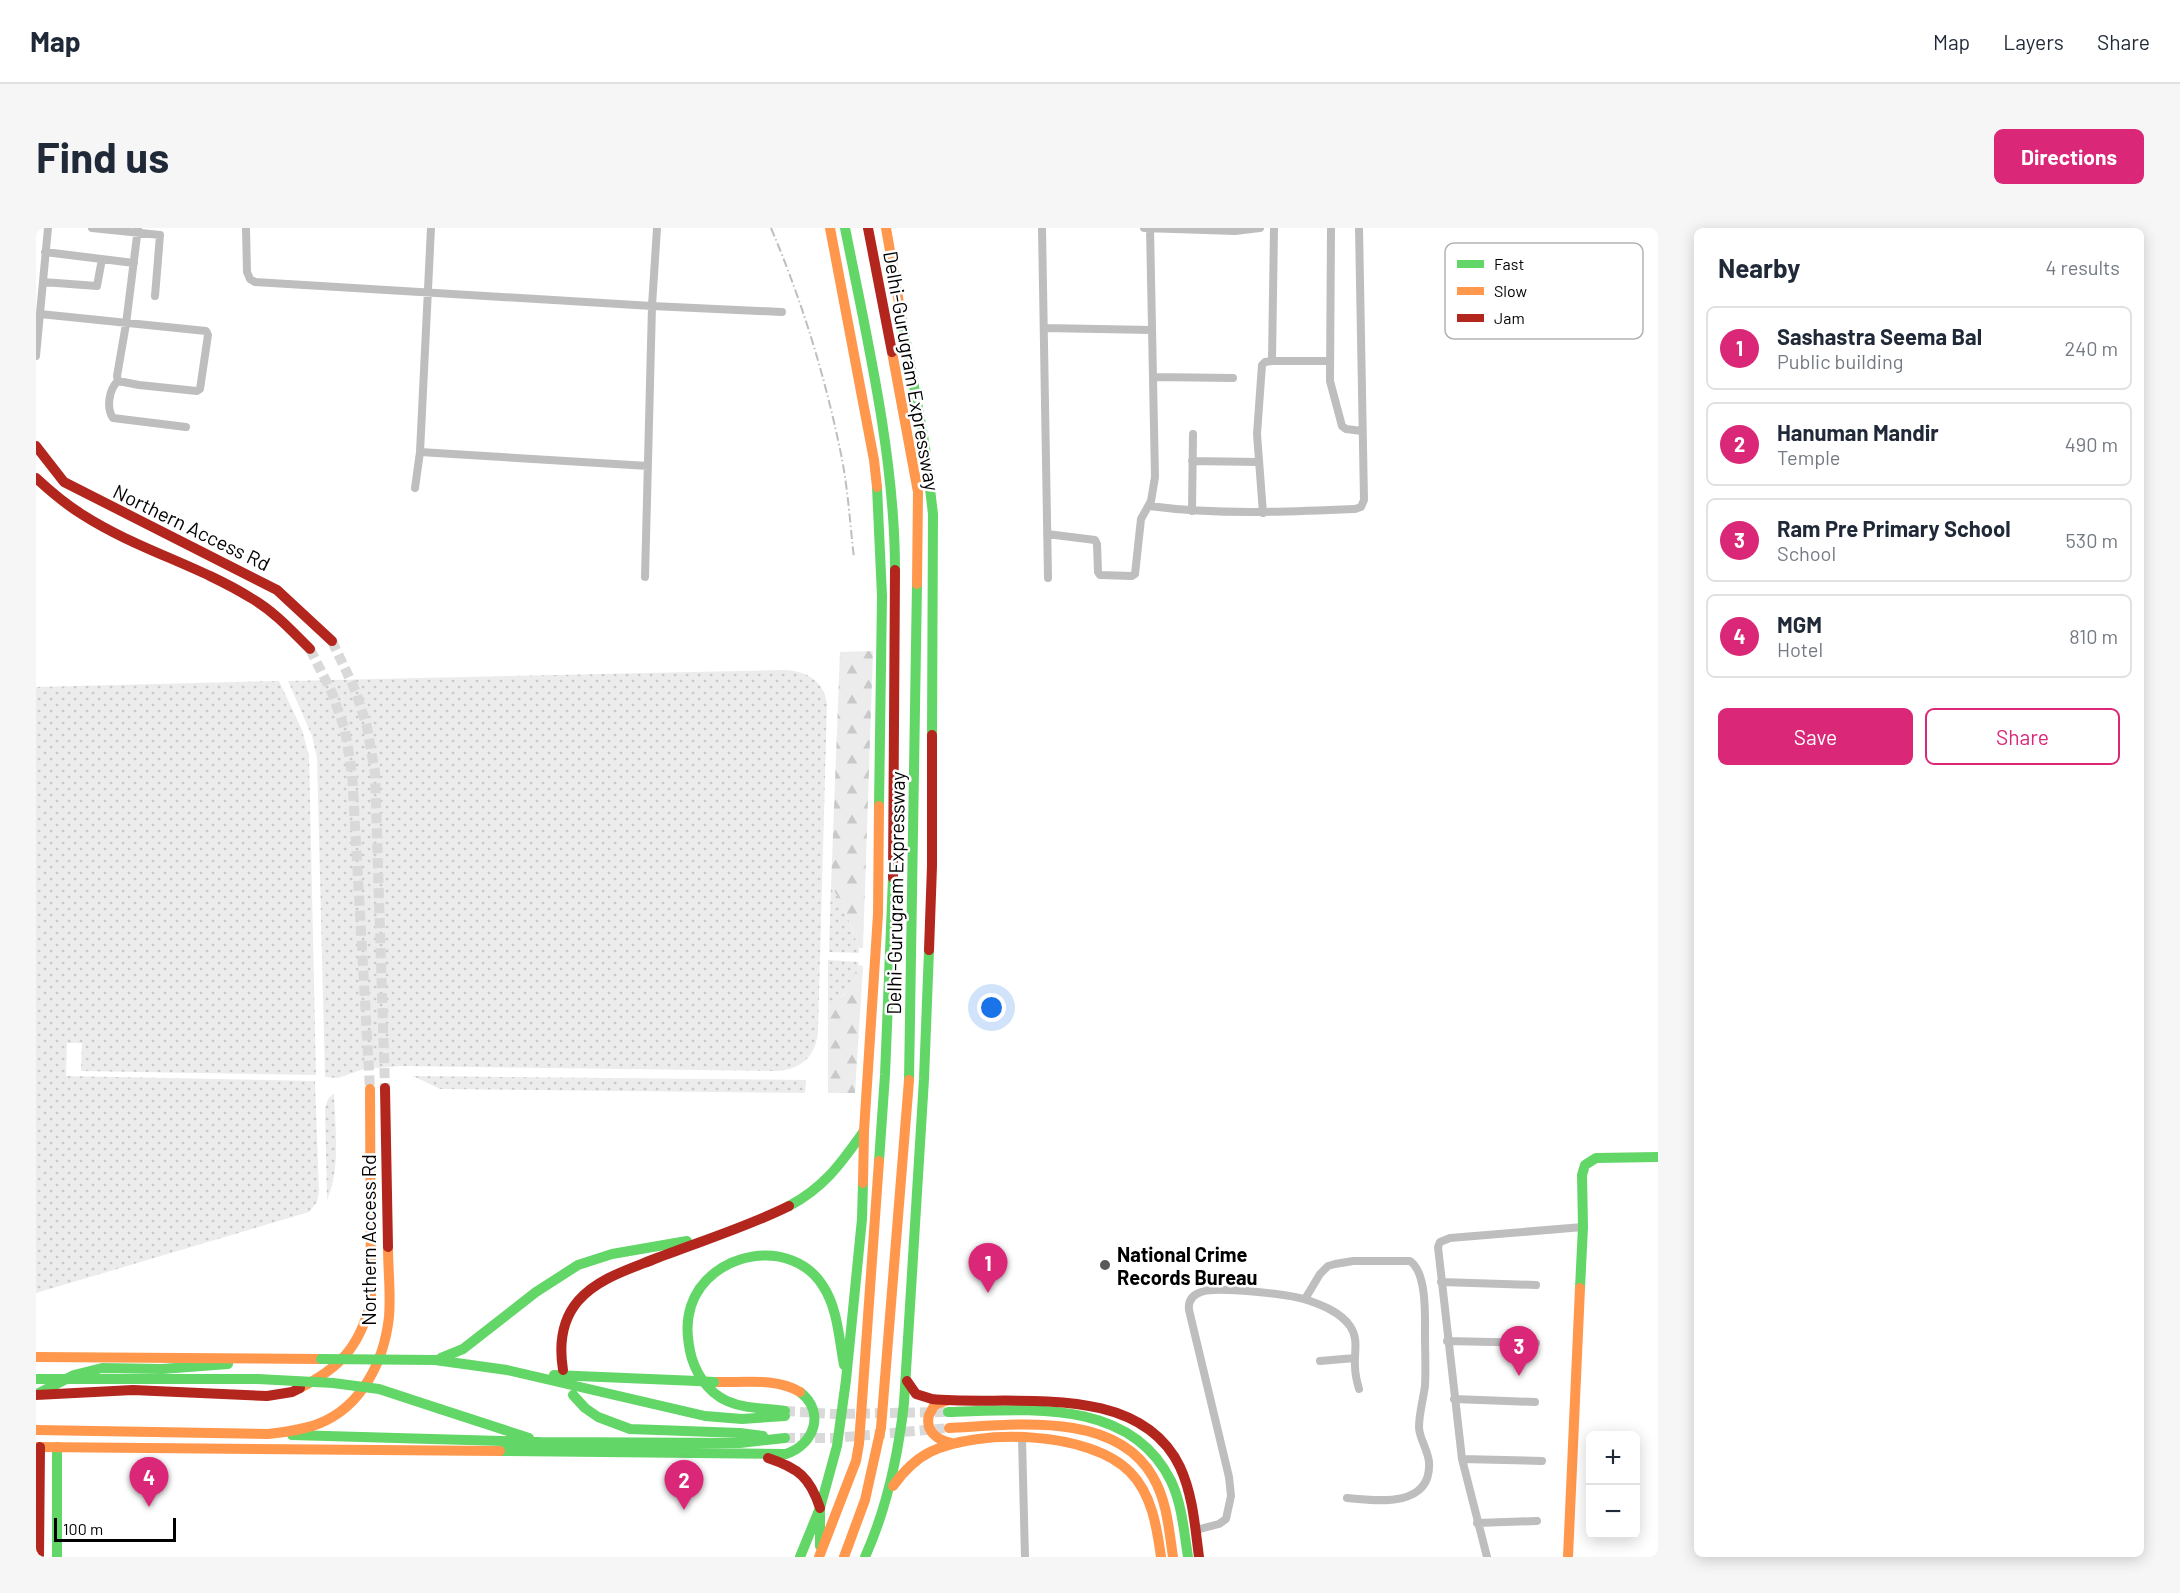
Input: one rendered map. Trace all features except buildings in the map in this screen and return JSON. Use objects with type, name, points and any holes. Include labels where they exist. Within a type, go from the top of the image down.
[{"type":"main road","points":[[800,1557],[820,1508],[837,1446],[846,1380],[862,1219],[864,1131],[878,914],[882,596],[879,508],[874,460],[830,228]]},
{"type":"main road","name":"Delhi-Gurugram Expressway","points":[[819,1556],[856,1461],[860,1444],[885,1075],[894,857],[895,553],[891,489],[868,342],[845,228]]},
{"type":"main road","name":"Delhi-Gurugram Expressway","points":[[844,1557],[865,1500],[881,1428],[910,1070],[918,492],[868,228]]},
{"type":"main road","points":[[865,1557],[888,1494],[899,1449],[907,1379],[911,1270],[924,1079],[932,866],[933,513],[925,447],[886,228]]},
{"type":"main road","name":"Northern Access Rd","points":[[36,446],[64,482],[277,590],[332,641]]},
{"type":"main road","name":"Northern Access Rd","points":[[36,478],[52,495],[84,517],[221,581],[253,599],[283,621],[310,649]]},
{"type":"main road","name":"Northern Access Rd","points":[[36,1430],[268,1434],[307,1427],[334,1416],[347,1406],[368,1381],[382,1354],[388,1323],[386,1088]]},
{"type":"main road","name":"Northern Access Rd","points":[[36,1395],[133,1390],[267,1396],[304,1388],[335,1366],[358,1340],[371,1302],[370,1089]]},
{"type":"main road","points":[[563,1370],[559,1347],[563,1329],[571,1310],[588,1292],[612,1276],[790,1205],[819,1188],[864,1131]]},
{"type":"main road","points":[[1568,1557],[1583,1227],[1582,1175],[1589,1160],[1605,1156],[1658,1157]]},
{"type":"main road","points":[[435,1360],[463,1349],[536,1292],[578,1265],[612,1254],[696,1239],[744,1224]]},
{"type":"main road","points":[[36,1357],[435,1360],[524,1373],[722,1419],[785,1413],[723,1399],[710,1388],[692,1360],[686,1333],[691,1305],[709,1276],[730,1263],[758,1255],[772,1255],[798,1262],[818,1278],[834,1308],[846,1380]]},
{"type":"main road","points":[[36,1395],[74,1375],[102,1368],[191,1368],[259,1360]]},
{"type":"main road","points":[[39,1557],[38,1447],[786,1454],[803,1448],[814,1428],[811,1405],[803,1394],[791,1387],[524,1373]]},
{"type":"main road","points":[[36,1379],[258,1379],[325,1382],[379,1389],[540,1442]]},
{"type":"main road","points":[[907,1379],[915,1394],[952,1399],[1065,1402],[1101,1408],[1139,1423],[1164,1445],[1177,1462],[1189,1495],[1199,1557]]},
{"type":"main road","points":[[268,1434],[540,1442],[740,1443],[780,1438],[740,1433],[630,1429],[616,1426],[594,1416],[573,1395]]},
{"type":"main road","points":[[952,1399],[934,1406],[928,1415],[928,1425],[932,1434],[941,1442],[1022,1438],[1063,1440],[1086,1445],[1105,1453],[1129,1471],[1143,1489],[1154,1519],[1161,1557]]},
{"type":"main road","points":[[948,1412],[1032,1411],[1076,1414],[1113,1425],[1131,1434],[1160,1461],[1170,1480],[1179,1505],[1188,1557]]},
{"type":"main road","points":[[949,1428],[1044,1425],[1074,1428],[1109,1439],[1129,1451],[1148,1468],[1153,1477],[1166,1511],[1173,1557]]},
{"type":"main road","points":[[888,1494],[902,1473],[910,1466],[932,1451],[956,1443]]},
{"type":"main road","points":[[57,1447],[57,1557]]},
{"type":"main road","points":[[740,1454],[783,1462],[800,1471],[813,1487],[820,1508],[819,1556]]},
{"type":"street","points":[[36,356],[48,228]]},
{"type":"street","points":[[92,228],[138,230],[160,235],[155,296]]},
{"type":"street","points":[[246,228],[247,272],[252,281],[782,312]]},
{"type":"street","points":[[415,488],[420,452],[431,228]]},
{"type":"street","points":[[645,577],[652,306],[657,228]]},
{"type":"street","points":[[1042,228],[1048,578]]},
{"type":"street","points":[[1144,228],[1235,231],[1260,228]]},
{"type":"street","points":[[1047,534],[1095,540],[1098,573],[1103,576],[1132,576],[1136,572],[1141,519],[1149,506],[1155,477],[1150,228]]},
{"type":"street","points":[[1272,361],[1274,228]]},
{"type":"street","points":[[1331,228],[1330,381],[1342,426],[1350,430],[1362,431]]},
{"type":"street","points":[[1149,506],[1192,511],[1263,513],[1361,507],[1364,500],[1359,228]]},
{"type":"street","points":[[138,230],[126,324],[117,381],[111,389],[110,411],[113,418],[186,427]]},
{"type":"street","points":[[45,252],[135,263]]},
{"type":"street","points":[[43,282],[97,286],[102,260]]},
{"type":"street","points":[[40,314],[207,332],[201,387],[197,391],[117,381]]},
{"type":"street","points":[[1044,328],[1152,330]]},
{"type":"street","points":[[1263,513],[1257,434],[1262,368],[1265,362],[1272,361],[1330,361]]},
{"type":"street","points":[[1153,377],[1233,378]]},
{"type":"street","points":[[1192,511],[1193,434]]},
{"type":"street","points":[[420,452],[648,466]]},
{"type":"street","points":[[1192,460],[1258,462]]},
{"type":"street","points":[[1487,1557],[1462,1459],[1438,1246],[1444,1239],[1583,1227]]},
{"type":"street","points":[[1305,1299],[1324,1270],[1342,1262],[1410,1261],[1416,1267],[1422,1286],[1425,1311],[1426,1370],[1419,1429],[1428,1456],[1428,1479],[1416,1492],[1394,1500],[1382,1502],[1347,1498]]},
{"type":"street","points":[[1441,1282],[1536,1285]]},
{"type":"street","points":[[1196,1530],[1219,1524],[1226,1519],[1231,1489],[1189,1310],[1190,1301],[1198,1293],[1220,1290],[1305,1299],[1328,1309],[1347,1323],[1355,1336],[1356,1376],[1359,1389]]},
{"type":"street","points":[[1447,1341],[1536,1343]]},
{"type":"street","points":[[1320,1361],[1355,1358]]},
{"type":"street","points":[[1454,1399],[1535,1402]]},
{"type":"street","points":[[1022,1438],[1025,1557]]},
{"type":"street","points":[[1462,1459],[1542,1461]]},
{"type":"street","points":[[1477,1523],[1537,1521]]},
{"type":"green space","points":[[873,651],[863,948],[859,948],[842,903],[831,886],[840,652]]},
{"type":"green space","points":[[784,670],[800,672],[813,678],[822,689],[827,704],[818,1031],[814,1048],[806,1060],[794,1067],[777,1071],[401,1066],[364,1069],[338,1078],[325,1077],[317,758],[312,736],[288,681]]},
{"type":"green space","points":[[279,681],[302,730],[309,756],[316,1075],[81,1071],[82,1043],[67,1043],[66,1076],[315,1081],[319,1192],[317,1202],[309,1212],[36,1293],[36,687]]},
{"type":"green space","points":[[831,886],[842,903],[859,953],[829,952]]},
{"type":"green space","points":[[828,960],[859,962],[848,988],[828,1008]]},
{"type":"green space","points":[[859,965],[863,966],[855,1093],[828,1093],[828,1008],[844,995]]},
{"type":"green space","points":[[413,1076],[806,1080],[805,1093],[440,1089]]},
{"type":"green space","points":[[334,1093],[336,1161],[327,1200],[325,1108],[328,1099]]},
{"type":"tunnel","points":[[332,641],[356,692],[367,727],[375,773],[385,1088]]},
{"type":"tunnel","points":[[310,649],[332,693],[345,730],[352,773],[370,1089]]},
{"type":"tunnel","points":[[785,1411],[835,1414],[948,1412]]},
{"type":"tunnel","points":[[785,1438],[834,1438],[949,1428]]},
{"type":"railway","points":[[771,228],[803,311],[828,396],[843,467],[854,558]]},
{"type":"traffic: fast","points":[[845,228],[885,442],[894,528],[895,570]]},
{"type":"traffic: fast","points":[[902,320],[925,447],[933,514],[932,735]]},
{"type":"traffic: fast","points":[[877,487],[882,596],[879,806]]},
{"type":"traffic: fast","points":[[909,1080],[917,584]]},
{"type":"traffic: fast","points":[[879,1161],[893,878]]},
{"type":"traffic: fast","points":[[865,1557],[880,1520],[890,1482],[904,1403],[924,1079],[929,950]]},
{"type":"traffic: fast","points":[[789,1206],[813,1191],[840,1164],[864,1131]]},
{"type":"traffic: fast","points":[[1580,1288],[1583,1227],[1582,1175],[1585,1165],[1596,1158],[1658,1157]]},
{"type":"traffic: fast","points":[[800,1557],[820,1508],[837,1446],[862,1219],[863,1183]]},
{"type":"traffic: fast","points":[[441,1358],[463,1349],[536,1292],[578,1265],[612,1254],[687,1241]]},
{"type":"traffic: fast","points":[[785,1411],[748,1407],[727,1401],[713,1392],[698,1373],[690,1351],[688,1318],[691,1306],[701,1287],[715,1273],[733,1262],[752,1257],[772,1256],[792,1260],[809,1270],[823,1286],[832,1304],[844,1365]]},
{"type":"traffic: fast","points":[[321,1359],[435,1360]]},
{"type":"traffic: fast","points":[[435,1360],[507,1370],[705,1416],[742,1419],[785,1416]]},
{"type":"traffic: fast","points":[[39,1393],[74,1375],[102,1368],[162,1369],[228,1364]]},
{"type":"traffic: fast","points":[[554,1375],[697,1381]]},
{"type":"traffic: fast","points":[[36,1379],[258,1379],[333,1383],[379,1389],[440,1409]]},
{"type":"traffic: fast","points":[[697,1381],[714,1382]]},
{"type":"traffic: fast","points":[[500,1451],[786,1454],[796,1450],[804,1443],[813,1427],[813,1409],[800,1392]]},
{"type":"traffic: fast","points":[[573,1395],[585,1408],[598,1417],[630,1429],[763,1436]]},
{"type":"traffic: fast","points":[[440,1409],[529,1438]]},
{"type":"traffic: fast","points":[[948,1412],[1010,1410],[1073,1414],[1103,1422],[1130,1434],[1153,1454],[1171,1481],[1180,1509],[1188,1557]]},
{"type":"traffic: fast","points":[[292,1435],[540,1442],[740,1443],[785,1438]]},
{"type":"traffic: fast","points":[[57,1447],[57,1557]]},
{"type":"traffic: fast","points":[[820,1508],[820,1546]]},
{"type":"traffic: slow","points":[[830,228],[874,460],[877,487]]},
{"type":"traffic: slow","points":[[886,228],[902,320]]},
{"type":"traffic: slow","points":[[892,352],[918,492],[917,584]]},
{"type":"traffic: slow","points":[[863,1183],[864,1131],[878,914],[879,806]]},
{"type":"traffic: slow","points":[[844,1557],[865,1500],[881,1428],[909,1080]]},
{"type":"traffic: slow","points":[[300,1388],[327,1372],[346,1354],[361,1331],[371,1302],[370,1089]]},
{"type":"traffic: slow","points":[[819,1557],[856,1461],[859,1444],[879,1161]]},
{"type":"traffic: slow","points":[[36,1430],[268,1434],[318,1424],[347,1406],[368,1381],[376,1366],[386,1334],[390,1308],[388,1247]]},
{"type":"traffic: slow","points":[[1568,1557],[1580,1288]]},
{"type":"traffic: slow","points":[[36,1357],[321,1359]]},
{"type":"traffic: slow","points":[[714,1382],[780,1384],[800,1392]]},
{"type":"traffic: slow","points":[[948,1400],[934,1406],[928,1421],[933,1434],[951,1443]]},
{"type":"traffic: slow","points":[[949,1428],[1003,1425],[1061,1426],[1089,1431],[1114,1441],[1136,1456],[1158,1486],[1167,1516],[1173,1557]]},
{"type":"traffic: slow","points":[[893,1486],[909,1467],[924,1455],[951,1444],[976,1439],[1033,1438],[1062,1441],[1089,1448],[1112,1458],[1130,1472],[1144,1490],[1158,1535],[1161,1557]]},
{"type":"traffic: slow","points":[[36,1447],[500,1451]]},
{"type":"traffic: jam","points":[[868,228],[892,352]]},
{"type":"traffic: jam","points":[[36,446],[64,482],[277,590],[332,641]]},
{"type":"traffic: jam","points":[[36,478],[70,507],[103,527],[231,586],[259,603],[310,649]]},
{"type":"traffic: jam","points":[[893,878],[895,570]]},
{"type":"traffic: jam","points":[[929,950],[932,866],[932,735]]},
{"type":"traffic: jam","points":[[385,1088],[388,1247]]},
{"type":"traffic: jam","points":[[563,1370],[561,1351],[568,1317],[578,1301],[595,1286],[625,1270],[789,1206]]},
{"type":"traffic: jam","points":[[907,1381],[916,1394],[932,1399],[1069,1403],[1103,1409],[1134,1420],[1160,1439],[1180,1467],[1191,1500],[1199,1557]]},
{"type":"traffic: jam","points":[[36,1395],[133,1390],[267,1396],[292,1392],[300,1388]]},
{"type":"traffic: jam","points":[[39,1557],[40,1447]]},
{"type":"traffic: jam","points":[[768,1458],[802,1475],[812,1489],[820,1508]]},
{"type":"place","name":"National Crime Records Bureau","points":[[1105,1265]]},
{"type":"place","name":"Sashastra Seema Bal","points":[[988,1293]]},
{"type":"place","name":"Ram Pre Primary School","points":[[1519,1376]]},
{"type":"place","name":"MGM","points":[[149,1507]]},
{"type":"place","name":"Hanuman Mandir","points":[[684,1510]]}]
